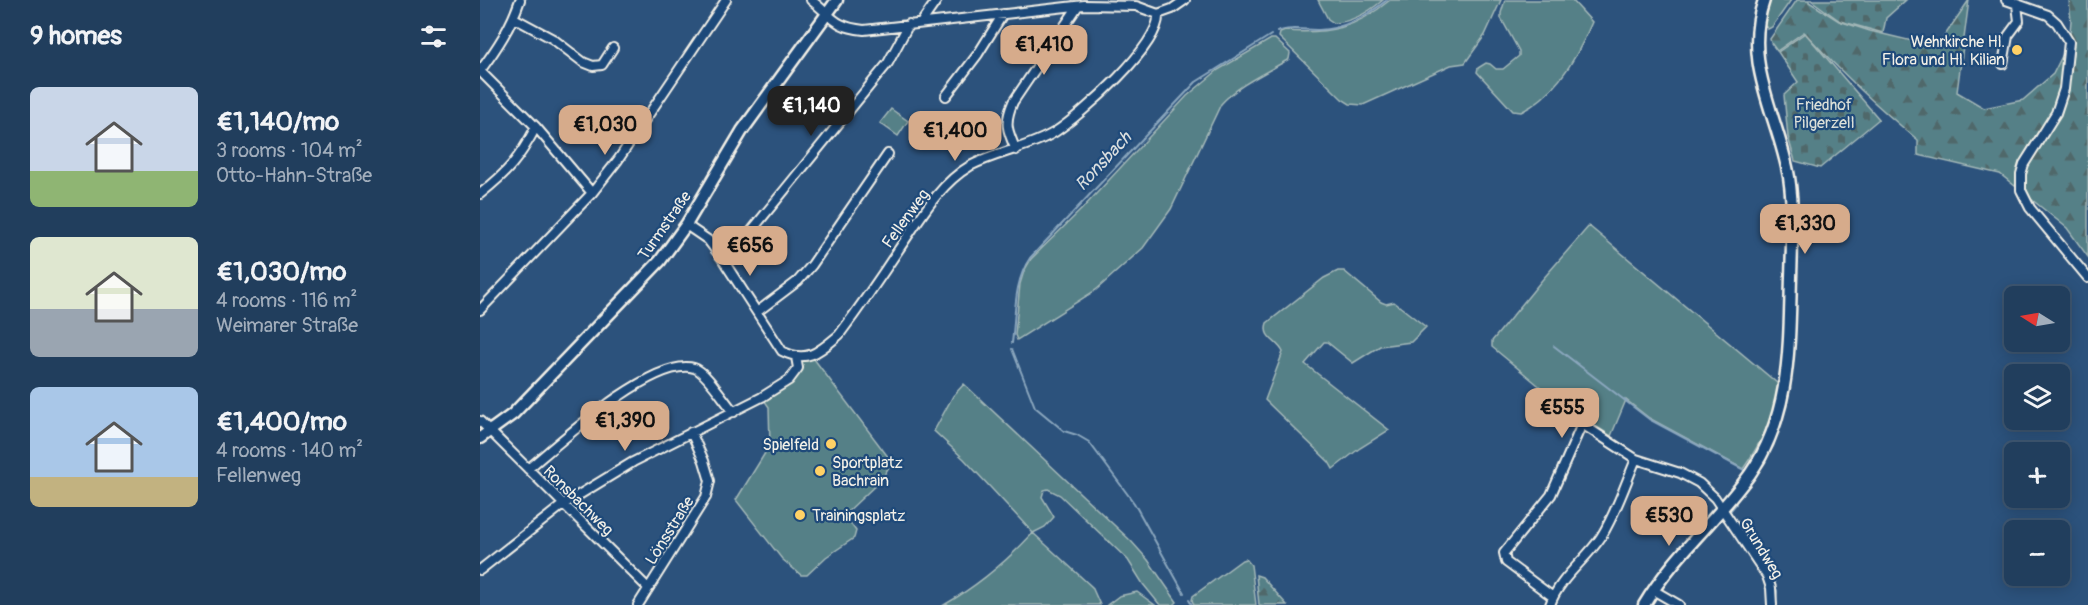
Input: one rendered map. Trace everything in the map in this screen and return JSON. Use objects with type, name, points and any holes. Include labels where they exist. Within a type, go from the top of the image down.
[{"type":"street","points":[[520,0],[514,18],[500,44],[480,71],[536,127],[592,193]]},
{"type":"street","points":[[480,310],[592,193],[631,143],[726,0]]},
{"type":"street","points":[[811,0],[843,26],[873,29],[1078,6],[1125,5],[1143,8],[1158,14],[1172,9],[1185,0]]},
{"type":"street","name":"Turmstraße","points":[[480,438],[513,414],[660,261],[686,225],[742,131],[837,0]]},
{"type":"street","points":[[921,22],[937,0]]},
{"type":"street","points":[[1644,605],[1665,573],[1738,489],[1758,461],[1773,432],[1783,399],[1788,357],[1791,198],[1784,155],[1763,88],[1757,60],[1756,27],[1764,0]]},
{"type":"street","points":[[2007,1],[2048,15],[2057,23],[2068,42],[2064,89],[2056,113],[2024,164],[2021,174],[2021,190],[2030,208],[2088,278]]},
{"type":"street","points":[[2003,64],[2008,36],[2019,21],[2017,5]]},
{"type":"street","points":[[1016,150],[1008,134],[1006,117],[1013,102],[1078,6]]},
{"type":"street","points":[[946,96],[978,54],[1003,14]]},
{"type":"street","name":"Fellenweg","points":[[796,357],[812,355],[838,335],[928,207],[950,182],[970,166],[1016,150],[1054,132],[1094,101],[1140,54],[1157,27],[1158,14]]},
{"type":"street","points":[[514,18],[553,39],[583,62],[593,66],[602,65],[613,48]]},
{"type":"street","points":[[722,257],[748,235],[888,63],[909,24]]},
{"type":"street","points":[[480,194],[503,176],[515,162],[536,127]]},
{"type":"street","points":[[757,312],[798,281],[812,265],[888,154]]},
{"type":"street","points":[[480,570],[564,504],[633,462],[734,412],[789,380],[798,368],[796,357],[782,351],[722,257],[708,240],[686,225]]},
{"type":"street","points":[[528,469],[606,406],[656,373],[677,368],[695,368],[704,375],[734,412]]},
{"type":"street","name":"Ronsbachweg","points":[[480,422],[648,588]]},
{"type":"street","name":"Grundweg","points":[[1552,601],[1504,558],[1506,550],[1551,495],[1582,424],[1636,459],[1680,473],[1699,483],[1715,498],[1767,576],[1771,588],[1772,605]]},
{"type":"street","name":"Lönsstraße","points":[[638,605],[706,497],[710,481],[704,460],[691,432]]},
{"type":"street","points":[[1552,601],[1601,536],[1636,459]]},
{"type":"street","points":[[1653,590],[1679,605]]},
{"type":"green space","points":[[1318,0],[1383,0],[1360,15],[1347,21],[1334,23],[1328,19]]},
{"type":"green space","points":[[1390,0],[1501,0],[1485,35],[1465,63],[1451,65],[1363,105],[1350,104],[1342,99],[1279,37],[1280,33],[1285,31],[1315,32],[1341,28],[1365,18]]},
{"type":"green space","points":[[1505,0],[1572,0],[1592,22],[1573,61],[1555,85],[1534,105],[1521,112],[1513,111],[1477,72],[1478,68],[1486,63],[1496,69],[1503,69],[1519,56],[1519,51],[1501,18]]},
{"type":"green space","points":[[1769,0],[1791,0],[1772,27],[1768,29],[1763,24]]},
{"type":"green space","points":[[1797,0],[1809,0],[1839,21],[1937,47],[1969,0],[1957,92],[1984,108],[2023,100],[2053,74],[2069,42],[2071,21],[2069,0],[2088,0],[2088,257],[2067,228],[2000,174],[1918,155],[1918,140],[1859,88],[1804,32],[1777,51],[1770,39]]},
{"type":"green space","points":[[1811,0],[1906,0],[1886,18],[1883,33],[1840,21]]},
{"type":"green space","name":"Friedhof Pilgerzell","points":[[1805,33],[1879,119],[1820,168],[1795,161],[1788,137],[1784,95],[1798,82],[1778,52]]},
{"type":"green space","points":[[1271,39],[1275,39],[1290,53],[1289,59],[1244,85],[1221,104],[1171,209],[1143,248],[1096,290],[1017,340],[1015,335],[1020,284],[1031,259],[1082,209],[1187,96],[1218,70]]},
{"type":"green space","points":[[891,109],[908,121],[898,136],[880,123]]},
{"type":"green space","points":[[1589,226],[1777,383],[1778,392],[1772,415],[1761,440],[1743,469],[1649,418],[1626,400],[1611,436],[1586,420],[1583,422],[1492,347],[1492,341]]},
{"type":"green space","points":[[1338,271],[1344,271],[1381,302],[1386,304],[1394,302],[1426,327],[1411,342],[1380,346],[1353,363],[1324,342],[1305,364],[1389,430],[1360,448],[1333,469],[1329,462],[1265,400],[1283,352],[1268,336],[1266,328],[1267,323],[1324,278]]},
{"type":"green space","name":"Sportplatz Bachrain","points":[[811,355],[892,462],[881,480],[844,515],[856,531],[854,538],[826,557],[807,575],[801,575],[782,559],[736,500],[770,445],[769,407],[762,397],[795,374],[796,357]]},
{"type":"green space","points":[[964,384],[1131,541],[1148,560],[1177,602],[1174,605],[1160,605],[1128,560],[1060,495],[1048,489],[1044,490],[1042,497],[1054,517],[1045,527],[1033,533],[964,459],[934,431],[953,396]]},
{"type":"green space","points":[[1033,533],[1092,587],[1100,605],[944,605],[991,572]]},
{"type":"green space","points":[[1246,559],[1251,565],[1256,605],[1194,605],[1193,596]]},
{"type":"green space","points":[[1256,575],[1262,577],[1287,605],[1259,605]]},
{"type":"green space","points":[[1137,592],[1155,605],[1107,605],[1119,596]]},
{"type":"waterway","name":"Ronsbach","points":[[1277,32],[1337,27],[1363,16],[1387,0]]},
{"type":"waterway","name":"Ronsbach","points":[[1012,343],[1018,288],[1030,258],[1196,82],[1271,35]]},
{"type":"waterway","points":[[1554,346],[1649,419],[1746,471]]},
{"type":"waterway","name":"Ronsbach","points":[[1012,349],[1035,407],[1064,431],[1089,442],[1134,503],[1184,593]]},
{"type":"waterway","points":[[1733,520],[1730,511],[1736,504]]},
{"type":"waterway","points":[[1771,577],[1777,591],[1776,603]]},
{"type":"waterway","name":"Ronsbach","points":[[1189,600],[1192,605]]},
{"type":"place","name":"Wehrkirche Hl. Flora und Hl. Kilian","points":[[2017,50]]},
{"type":"place","name":"Spielfeld","points":[[831,444]]},
{"type":"place","name":"Sportplatz Bachrain","points":[[820,471]]},
{"type":"place","name":"Trainingsplatz","points":[[800,515]]}]
